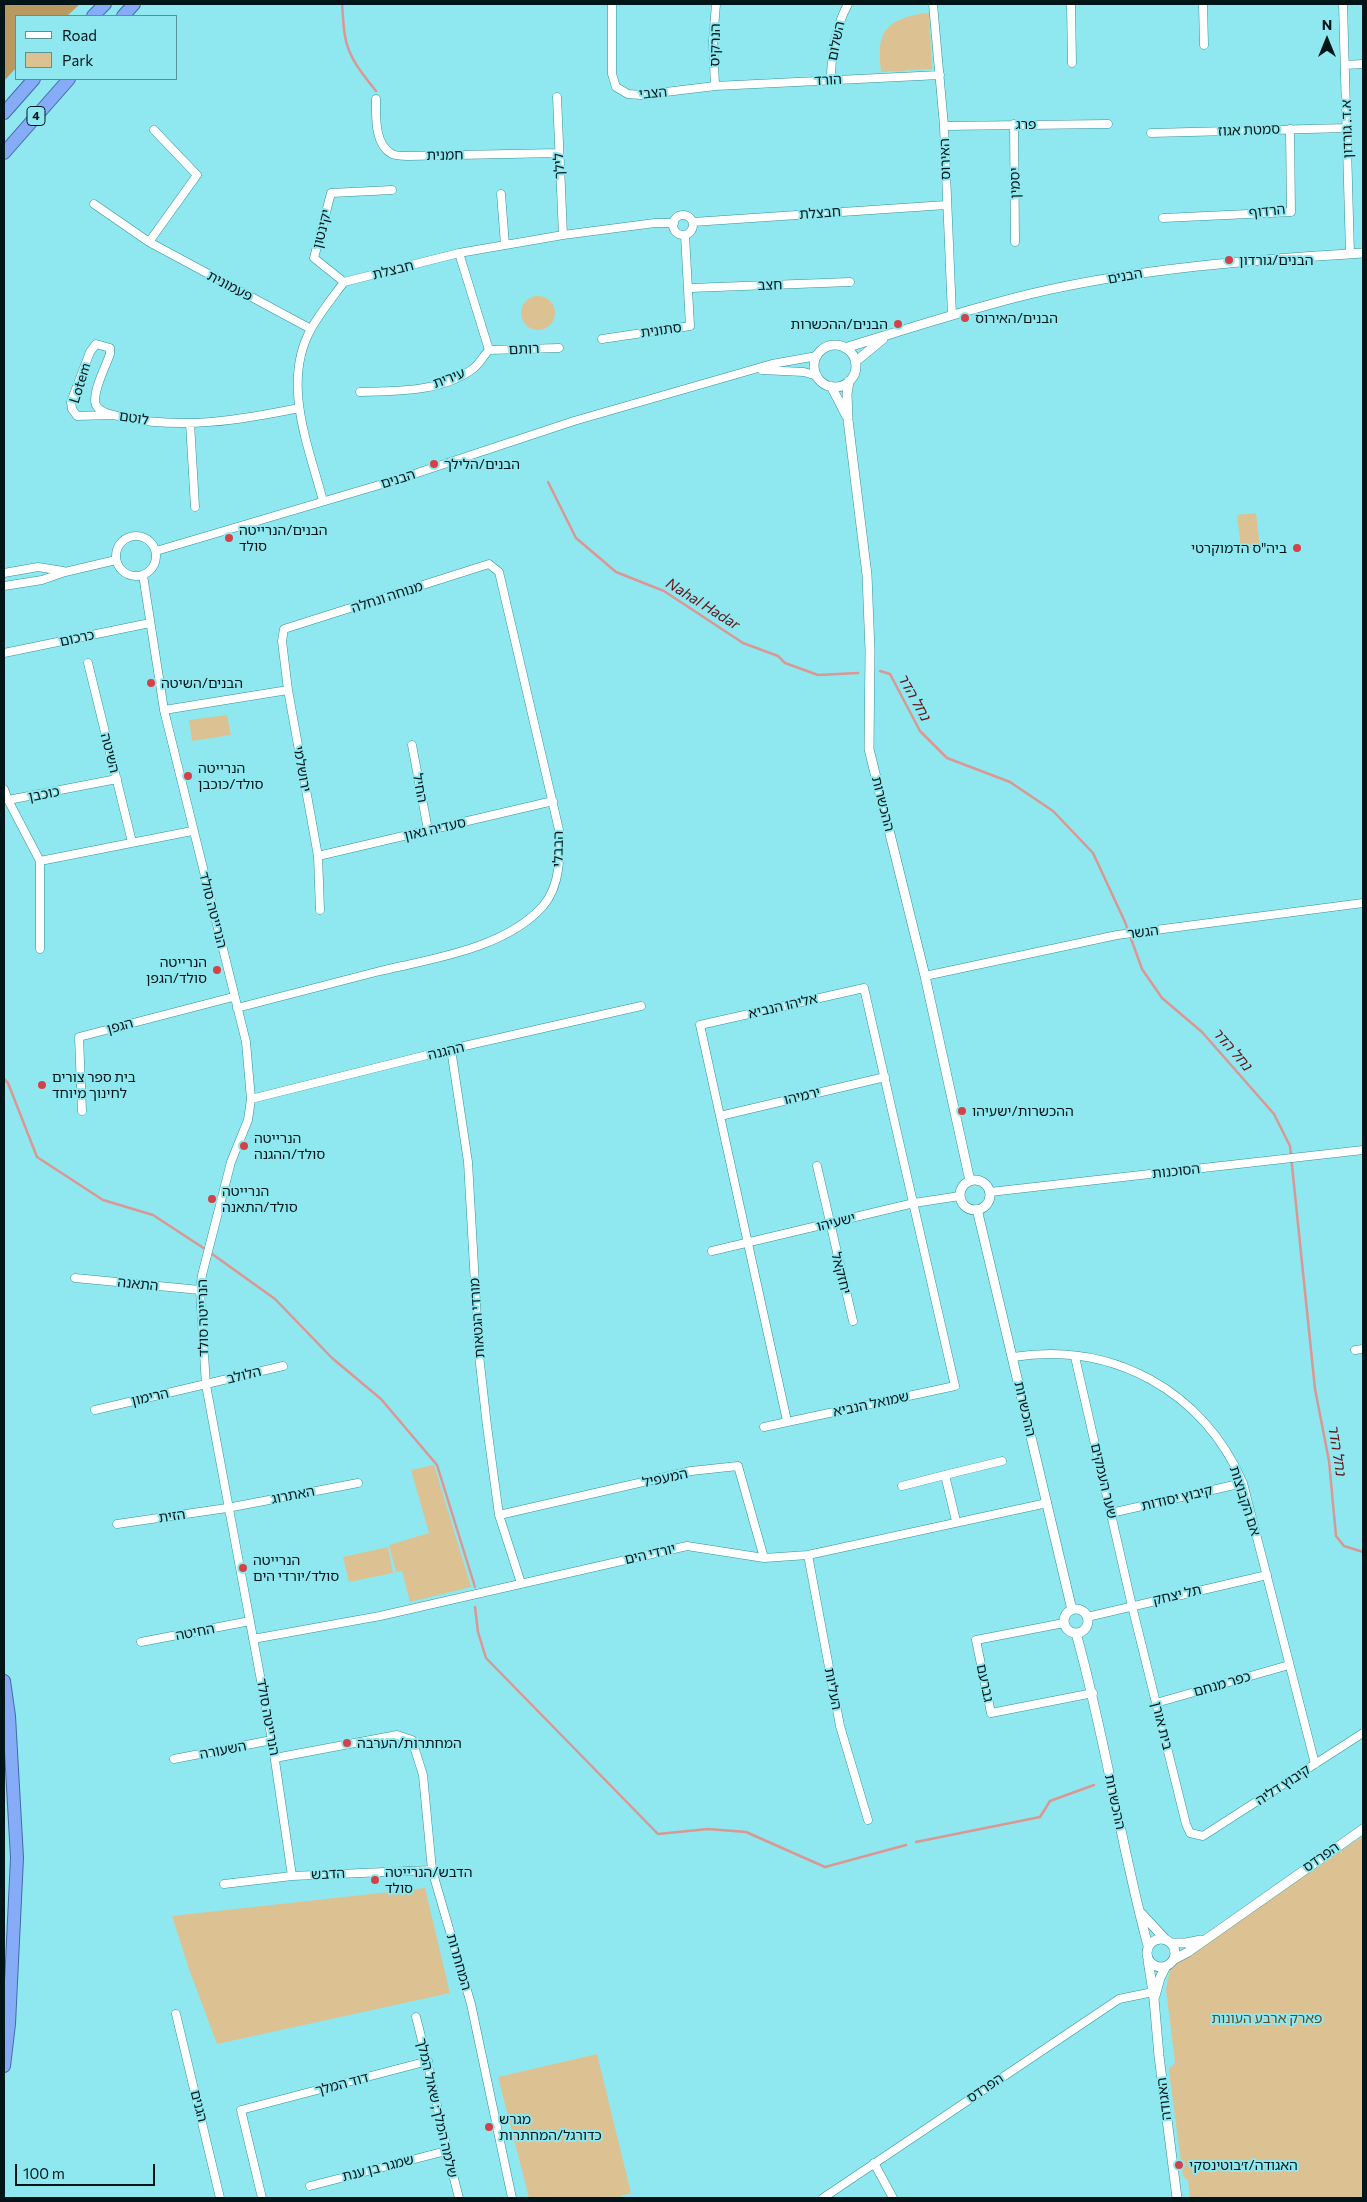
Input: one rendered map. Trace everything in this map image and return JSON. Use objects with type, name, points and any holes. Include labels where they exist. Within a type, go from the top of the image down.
[{"type":"highway","points":[[94,15],[105,4]]},
{"type":"highway","points":[[125,15],[134,4]]},
{"type":"highway","name":"4","points":[[4,113],[33,80]]},
{"type":"highway","name":"4","points":[[4,153],[67,80]]},
{"type":"highway","points":[[4,1681],[9,1716],[17,1858],[9,2024],[4,2066]]},
{"type":"street","name":"הצבי","points":[[612,4],[612,74],[616,87],[628,94],[641,95],[715,86]]},
{"type":"street","name":"הנרקיס","points":[[715,86],[713,41],[716,4]]},
{"type":"street","name":"השלום","points":[[831,80],[834,42],[841,16],[848,4]]},
{"type":"street","name":"האירוס","points":[[933,4],[944,126],[952,315]]},
{"type":"street","points":[[1071,4],[1072,62]]},
{"type":"street","points":[[1203,4],[1204,45]]},
{"type":"street","name":"א.ד. גורדון","points":[[1343,4],[1350,254]]},
{"type":"street","points":[[1345,65],[1363,64]]},
{"type":"street","name":"הורד","points":[[715,86],[940,75]]},
{"type":"street","name":"לילך","points":[[557,97],[563,235]]},
{"type":"street","name":"חמנית","points":[[376,99],[376,125],[386,149],[393,155],[558,153]]},
{"type":"street","name":"יסמין","points":[[1014,124],[1015,242]]},
{"type":"street","name":"פרג","points":[[944,126],[1108,124]]},
{"type":"street","name":"סמטת אגוז","points":[[1151,133],[1347,128]]},
{"type":"street","name":"הרדוף","points":[[1163,218],[1291,212],[1290,129]]},
{"type":"street","points":[[149,242],[197,175],[154,130]]},
{"type":"street","name":"יקינטון","points":[[344,282],[314,258],[331,193],[392,190]]},
{"type":"street","points":[[501,194],[505,245]]},
{"type":"street","name":"פעמונית","points":[[94,204],[149,242],[311,329]]},
{"type":"street","name":"חבצלת","points":[[693,222],[946,205]]},
{"type":"street","points":[[683,215],[688,216],[693,222],[692,229],[685,235],[677,233],[674,228],[676,218],[683,215]]},
{"type":"street","name":"חבצלת","points":[[344,282],[459,253],[563,235],[655,223],[674,223]]},
{"type":"street","name":"סתונית","points":[[602,339],[690,326],[690,288],[685,235]]},
{"type":"street","points":[[459,253],[489,350]]},
{"type":"street","name":"הבנים","points":[[845,348],[952,315],[1030,294],[1170,269],[1363,253]]},
{"type":"street","points":[[323,501],[298,408],[298,379],[302,350],[311,329],[344,282]]},
{"type":"street","name":"חצב","points":[[690,288],[850,282]]},
{"type":"street","name":"הבנים","points":[[855,362],[892,333]]},
{"type":"street","name":"לוטם","points":[[96,344],[110,348],[110,354],[94,395],[96,406],[106,414],[160,422],[190,423],[249,418],[298,408]]},
{"type":"street","name":"Lotem","points":[[96,344],[90,352],[71,402],[72,409],[77,416],[113,415]]},
{"type":"street","points":[[831,345],[845,348],[851,352],[855,362],[854,373],[848,381],[838,386],[824,384],[817,376],[814,366],[817,356],[824,348],[831,345]]},
{"type":"street","name":"רותם","points":[[489,350],[559,348]]},
{"type":"street","name":"עירית","points":[[360,392],[414,391],[461,376],[475,367],[489,350]]},
{"type":"street","name":"הבנים","points":[[156,551],[396,480],[574,421],[772,364],[817,356]]},
{"type":"street","name":"הבנים","points":[[755,370],[785,370],[817,376]]},
{"type":"street","name":"ההכשרות","points":[[848,381],[846,394],[848,420],[866,575],[870,651],[869,749],[925,976],[970,1181]]},
{"type":"street","name":"ההכשרות","points":[[831,386],[848,420]]},
{"type":"street","points":[[190,423],[195,506]]},
{"type":"street","points":[[129,537],[142,537],[148,540],[156,551],[155,563],[148,572],[142,575],[136,576],[123,571],[116,560],[119,546],[129,537]]},
{"type":"street","points":[[4,586],[42,580],[65,572],[116,560]]},
{"type":"street","name":"מנוחה ונחלה","points":[[284,629],[489,564]]},
{"type":"street","name":"הבבלי","points":[[236,1008],[469,949],[514,930],[544,905],[555,882],[560,864],[559,830],[499,572],[489,564]]},
{"type":"street","points":[[4,573],[38,567],[65,572]]},
{"type":"street","points":[[142,575],[164,710],[288,690]]},
{"type":"street","name":"כרכום","points":[[4,653],[150,623]]},
{"type":"street","name":"ירושלמי","points":[[284,629],[282,641],[288,690],[318,856],[320,910]]},
{"type":"street","name":"השיטה","points":[[88,664],[132,842]]},
{"type":"street","name":"הנרייטה סולד","points":[[164,710],[192,830],[219,931],[233,997],[246,1042],[251,1099],[248,1120],[232,1162],[202,1275],[200,1290],[206,1385],[272,1740],[292,1876]]},
{"type":"street","name":"החיל","points":[[412,745],[428,830]]},
{"type":"street","name":"כוכבן","points":[[40,949],[40,861],[8,800],[116,779]]},
{"type":"street","points":[[4,789],[8,800]]},
{"type":"street","name":"סעדיה גאון","points":[[318,856],[553,801]]},
{"type":"street","points":[[40,861],[192,830]]},
{"type":"street","name":"הגשר","points":[[925,976],[1117,935],[1363,903]]},
{"type":"street","name":"אליהו הנביא","points":[[787,1421],[700,1025],[864,988],[956,1386]]},
{"type":"street","name":"הגפן","points":[[82,1111],[79,1037],[233,997]]},
{"type":"street","name":"ההגנה","points":[[251,1099],[451,1049],[641,1006]]},
{"type":"street","name":"מורדי הגטאות","points":[[451,1049],[468,1162],[479,1355],[499,1515],[521,1583]]},
{"type":"street","name":"ירמיהו","points":[[720,1116],[885,1077]]},
{"type":"street","name":"הסוכנות","points":[[990,1192],[1363,1150]]},
{"type":"street","name":"יחזקאל","points":[[817,1166],[853,1321]]},
{"type":"street","points":[[970,1181],[984,1183],[990,1192],[988,1202],[977,1209],[964,1205],[960,1196],[962,1187],[970,1181]]},
{"type":"street","name":"ישעיהו","points":[[712,1251],[914,1203],[960,1196]]},
{"type":"street","name":"ההכשרות","points":[[977,1209],[1072,1610]]},
{"type":"street","name":"התאנה","points":[[75,1278],[200,1290]]},
{"type":"street","points":[[1355,1350],[1363,1349]]},
{"type":"street","name":"אם הקבוצות","points":[[1013,1357],[1033,1354],[1075,1357],[1122,1367],[1150,1378],[1171,1392],[1208,1425],[1233,1462],[1242,1483],[1268,1575],[1289,1665],[1316,1764]]},
{"type":"street","name":"שער העמקים","points":[[1075,1357],[1132,1606]]},
{"type":"street","name":"הלולב","points":[[206,1385],[282,1366]]},
{"type":"street","name":"הרימון","points":[[95,1410],[206,1385]]},
{"type":"street","name":"שמואל הנביא","points":[[764,1427],[956,1386]]},
{"type":"street","points":[[902,1486],[1002,1461]]},
{"type":"street","name":"המעפיל","points":[[499,1515],[691,1471],[738,1466],[764,1558]]},
{"type":"street","points":[[945,1475],[956,1521]]},
{"type":"street","name":"האתרוג","points":[[228,1508],[358,1483]]},
{"type":"street","name":"קיבוץ יסודות","points":[[1111,1513],[1242,1483]]},
{"type":"street","name":"יורדי הים","points":[[254,1639],[380,1616],[687,1546],[764,1558],[808,1555],[956,1521],[1047,1503]]},
{"type":"street","name":"הזית","points":[[117,1524],[228,1508]]},
{"type":"street","name":"העליות","points":[[808,1555],[840,1726],[868,1820]]},
{"type":"street","name":"תל יצחק","points":[[1087,1617],[1268,1575]]},
{"type":"street","name":"בית אורן","points":[[1132,1606],[1186,1824],[1190,1833],[1203,1836]]},
{"type":"street","points":[[1072,1610],[1082,1611],[1087,1617],[1086,1627],[1076,1633],[1068,1629],[1064,1624],[1066,1615],[1072,1610]]},
{"type":"street","name":"החיטה","points":[[141,1642],[250,1622]]},
{"type":"street","name":"גברעם","points":[[1064,1624],[976,1640],[991,1713],[1093,1693]]},
{"type":"street","name":"ההכשרות","points":[[1076,1633],[1093,1693],[1129,1868],[1148,1946]]},
{"type":"street","name":"כפר מנחם","points":[[1156,1703],[1289,1665]]},
{"type":"street","name":"קיבוץ דליה","points":[[1203,1836],[1363,1733]]},
{"type":"street","name":"המחתרות","points":[[275,1758],[397,1735],[412,1740],[423,1775],[432,1870],[471,2004],[512,2198]]},
{"type":"street","name":"השעורה","points":[[174,1759],[272,1740]]},
{"type":"street","name":"הפרדס","points":[[1170,1963],[1363,1829]]},
{"type":"street","name":"הדבש","points":[[224,1884],[292,1876],[432,1870]]},
{"type":"street","name":"ההכשרות","points":[[1140,1912],[1168,1941]]},
{"type":"street","points":[[1155,1939],[1168,1941],[1175,1950],[1170,1963],[1156,1966],[1148,1960],[1146,1953],[1148,1946],[1155,1939]]},
{"type":"street","name":"הפרדס","points":[[1168,1941],[1186,1943],[1206,1939]]},
{"type":"street","name":"האגודה","points":[[1148,1960],[1154,1995],[1159,2056],[1177,2198]]},
{"type":"street","name":"האגודה","points":[[1154,1995],[1160,1978],[1170,1963]]},
{"type":"street","name":"הפרדס","points":[[823,2198],[1119,1999],[1154,1995]]},
{"type":"street","name":"הגנים","points":[[176,2014],[220,2198]]},
{"type":"street","name":"שלמה המלך; שאול המלך","points":[[416,2017],[428,2061],[446,2151],[459,2198]]},
{"type":"street","name":"דוד המלך","points":[[262,2198],[241,2110],[256,2108],[428,2061]]},
{"type":"street","name":"שמגר בן ענת","points":[[310,2186],[446,2151]]},
{"type":"street","points":[[874,2162],[893,2198]]},
{"type":"green space","points":[[929,13],[932,69],[881,72],[880,44],[886,30],[903,18]]},
{"type":"green space","points":[[538,296],[545,297],[550,301],[554,306],[554,320],[550,325],[545,329],[538,330],[531,329],[526,325],[522,320],[521,313],[522,306],[526,301],[531,297]]},
{"type":"green space","points":[[1256,513],[1260,548],[1241,549],[1237,515]]},
{"type":"green space","points":[[227,715],[231,735],[192,741],[189,720]]},
{"type":"green space","points":[[434,1465],[471,1587],[410,1602],[402,1571],[396,1572],[389,1545],[429,1533],[411,1470]]},
{"type":"green space","points":[[388,1547],[393,1573],[349,1582],[343,1557]]},
{"type":"green space","name":"פארק ארבע העונות","points":[[1363,1836],[1363,2198],[1190,2198],[1188,2180],[1183,2176],[1169,2072],[1169,2068],[1175,2063],[1166,1989],[1171,1965]]},
{"type":"green space","points":[[425,1888],[450,1993],[217,2044],[189,1969],[172,1916]]},
{"type":"green space","points":[[597,2054],[631,2193],[621,2196],[622,2198],[529,2198],[498,2077]]},
{"type":"shaded area","points":[[4,4],[80,4],[68,15],[15,15],[15,69],[4,81]]},
{"type":"waterway","name":"Nahal Hadar","points":[[342,4],[344,32],[349,51],[366,79],[376,91]]},
{"type":"waterway","name":"Nahal Hadar","points":[[548,482],[576,538],[616,572],[664,591],[743,643],[778,656],[785,663],[818,675],[858,673]]},
{"type":"waterway","name":"נחל הדר","points":[[880,671],[890,674],[920,731],[947,758],[1010,782],[1053,811],[1093,853],[1125,922],[1142,969],[1162,998],[1202,1032],[1274,1114],[1290,1146],[1315,1389],[1329,1461],[1336,1536],[1344,1546],[1363,1552]]},
{"type":"waterway","points":[[4,1079],[8,1083],[37,1157],[103,1200],[153,1215],[208,1251],[275,1299],[332,1358],[381,1399],[437,1465],[475,1587]]},
{"type":"waterway","points":[[475,1607],[478,1632],[486,1658],[658,1834],[708,1829],[746,1832],[825,1867],[906,1845]]},
{"type":"waterway","points":[[916,1842],[1040,1817],[1050,1801],[1094,1785]]},
{"type":"place","name":"הבנים/גורדון","points":[[1229,260]]},
{"type":"place","name":"הבנים/האירוס","points":[[965,318]]},
{"type":"place","name":"הבנים/ההכשרות","points":[[898,324]]},
{"type":"place","name":"הבנים/הלילך","points":[[434,464]]},
{"type":"place","name":"הבנים/הנרייטה סולד","points":[[229,538]]},
{"type":"place","name":"ביה\"ס הדמוקרטי","points":[[1297,548]]},
{"type":"place","name":"הבנים/השיטה","points":[[151,683]]},
{"type":"place","name":"הנרייטה סולד/כוכבן","points":[[188,776]]},
{"type":"place","name":"הנרייטה סולד/הגפן","points":[[217,970]]},
{"type":"place","name":"בית ספר צורים לחינוך מיוחד","points":[[42,1085]]},
{"type":"place","name":"ההכשרות/ישעיהו","points":[[962,1111]]},
{"type":"place","name":"הנרייטה סולד/ההגנה","points":[[244,1146]]},
{"type":"place","name":"הנרייטה סולד/התאנה","points":[[212,1199]]},
{"type":"place","name":"הנרייטה סולד/יורדי הים","points":[[243,1568]]},
{"type":"place","name":"המחתרות/הערבה","points":[[347,1743]]},
{"type":"place","name":"הדבש/הנרייטה סולד","points":[[375,1880]]},
{"type":"place","name":"מגרש כדורגל/המחתרות","points":[[489,2127]]},
{"type":"place","name":"האגודה/ז׳בוטינסקי","points":[[1179,2165]]}]
